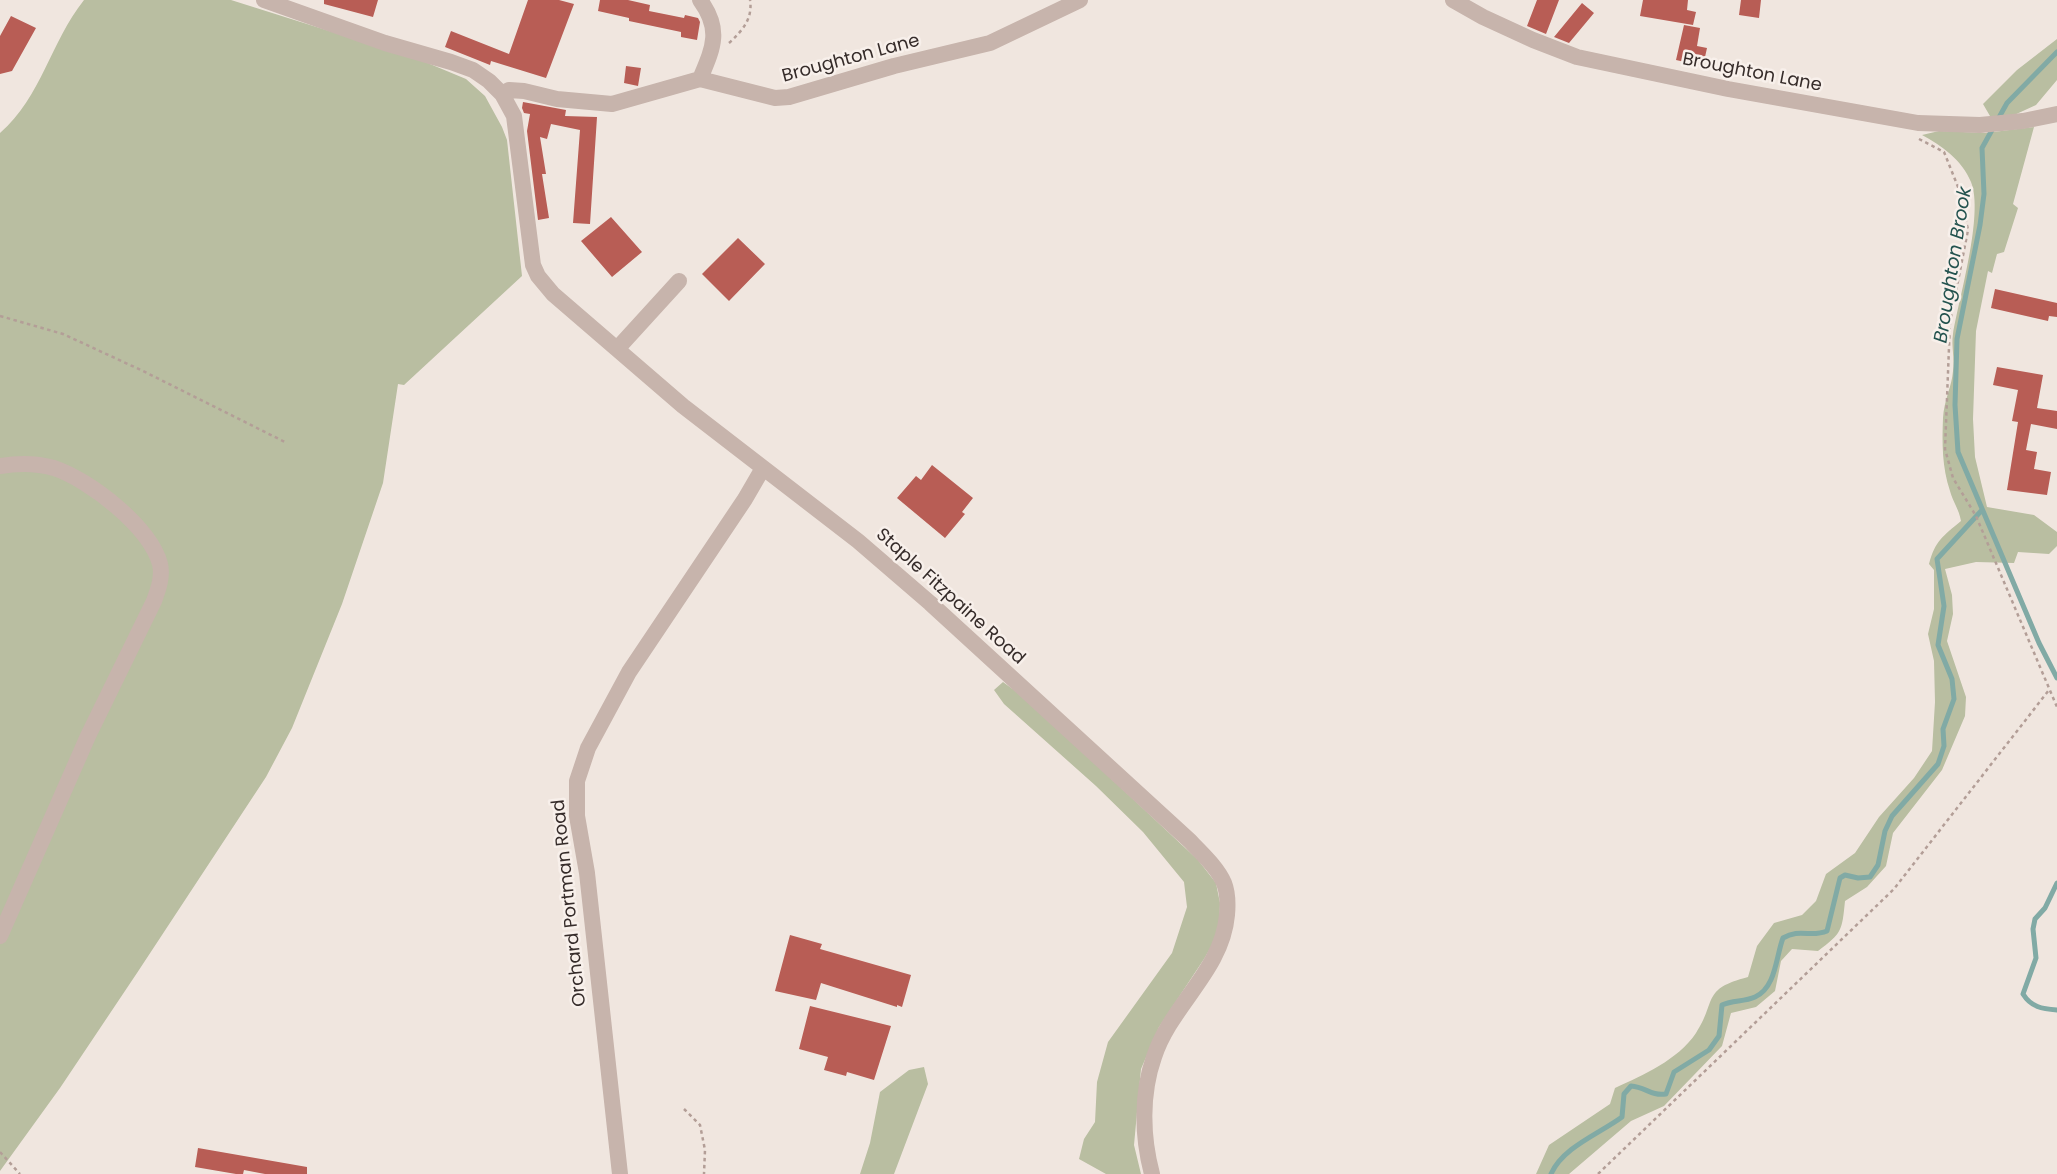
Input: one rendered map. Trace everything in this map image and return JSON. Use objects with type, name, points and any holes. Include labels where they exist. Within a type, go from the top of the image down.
[{"type":"street","points":[[264,0],[385,43],[473,70],[502,94],[509,90],[524,91],[557,99],[612,104],[700,79],[711,53],[715,33],[710,13],[700,0]]},
{"type":"street","name":"Broughton Lane","points":[[700,79],[775,98],[789,97],[894,66],[990,43],[1080,0]]},
{"type":"street","name":"Broughton Lane","points":[[1453,0],[1508,29],[1577,57],[1728,89],[1918,123],[1980,125],[2057,114]]},
{"type":"street","name":"Staple Fitzpaine Road","points":[[502,94],[514,116],[530,246],[538,276],[553,294],[674,399],[858,541],[930,603],[1191,841],[1225,884],[1227,912],[1220,948],[1171,1021],[1154,1056],[1144,1113],[1152,1174]]},
{"type":"street","points":[[617,349],[679,281]]},
{"type":"street","points":[[0,466],[34,464],[55,468],[82,482],[110,501],[146,537],[161,567],[160,585],[154,601],[88,736],[0,936]]},
{"type":"street","name":"Orchard Portman Road","points":[[620,1174],[590,898],[577,816],[577,781],[588,748],[629,672],[763,468]]},
{"type":"path","points":[[711,53],[732,41],[748,22],[750,0]]},
{"type":"path","points":[[1918,123],[1917,138],[1944,152],[1960,192],[1968,230],[1950,322],[1945,449],[1953,478],[1976,516],[2057,707]]},
{"type":"path","points":[[0,316],[63,334],[285,442]]},
{"type":"path","points":[[1598,1174],[1894,889],[2049,690]]},
{"type":"path","points":[[684,1109],[700,1125],[705,1150],[704,1174]]},
{"type":"path","points":[[0,1152],[20,1174]]},
{"type":"green space","points":[[84,0],[231,0],[418,59],[466,79],[485,96],[507,140],[522,276],[404,385],[398,384],[383,483],[342,604],[292,728],[266,777],[137,973],[60,1088],[0,1171],[0,133],[26,103],[62,34]]},
{"type":"green space","points":[[2057,39],[2057,80],[2036,105],[2012,116],[1990,116],[1983,104],[2017,70]]},
{"type":"green space","points":[[2034,127],[2013,204],[2018,208],[2004,252],[1997,254],[1992,273],[1988,271],[1976,331],[1973,419],[1975,457],[1987,507],[2034,515],[2057,532],[2057,546],[2049,554],[2018,552],[2014,563],[1976,562],[1945,569],[1952,595],[1953,614],[1947,641],[1966,697],[1965,716],[1942,770],[1893,833],[1886,866],[1867,887],[1845,901],[1839,931],[1832,940],[1818,951],[1792,949],[1781,961],[1775,991],[1756,1007],[1731,1013],[1722,1046],[1664,1106],[1631,1121],[1569,1174],[1536,1174],[1549,1145],[1610,1104],[1615,1088],[1659,1066],[1688,1043],[1696,1033],[1716,992],[1723,986],[1748,977],[1757,946],[1774,923],[1802,915],[1816,901],[1826,874],[1855,853],[1879,817],[1914,778],[1932,751],[1934,661],[1928,634],[1934,609],[1934,570],[1929,564],[1940,540],[1961,521],[1945,473],[1943,418],[1953,371],[1953,334],[1975,214],[1974,196],[1967,174],[1950,154],[1922,135],[1939,131],[1985,133]]},
{"type":"green space","points":[[1003,682],[1025,698],[1198,860],[1216,883],[1220,903],[1219,933],[1159,1027],[1141,1069],[1134,1145],[1141,1174],[1106,1174],[1079,1159],[1084,1139],[1095,1122],[1097,1082],[1108,1042],[1172,953],[1187,907],[1184,882],[1143,832],[1004,704],[994,690]]},
{"type":"green space","points":[[924,1067],[928,1084],[894,1174],[860,1174],[870,1143],[880,1092],[909,1070]]},
{"type":"building","points":[[324,0],[378,0],[373,17],[324,4]]},
{"type":"building","points":[[528,0],[559,0],[574,4],[546,78],[491,61],[490,65],[445,47],[451,31],[509,54]]},
{"type":"building","points":[[600,0],[628,0],[650,5],[649,11],[698,18],[700,22],[697,40],[681,37],[681,32],[598,11]]},
{"type":"building","points":[[1537,0],[1559,0],[1546,34],[1527,26]]},
{"type":"building","points":[[1643,0],[1688,0],[1687,10],[1696,12],[1693,25],[1640,16]]},
{"type":"building","points":[[1741,0],[1761,0],[1759,18],[1739,15]]},
{"type":"building","points":[[1582,3],[1594,13],[1569,43],[1554,37]]},
{"type":"building","points":[[11,16],[36,28],[12,71],[0,74],[0,36]]},
{"type":"building","points":[[1684,25],[1700,28],[1697,46],[1707,48],[1703,66],[1676,60]]},
{"type":"building","points":[[626,66],[641,68],[638,86],[624,83]]},
{"type":"building","points":[[523,102],[566,110],[565,116],[597,117],[590,224],[573,223],[580,130],[551,124],[547,139],[540,137],[549,218],[538,220],[527,131],[530,114],[524,113]]},
{"type":"building","points":[[611,217],[642,252],[612,277],[581,241]]},
{"type":"building","points":[[738,238],[765,264],[729,301],[702,274]]},
{"type":"building","points":[[1995,289],[2057,303],[2057,317],[2049,316],[2048,321],[1991,308]]},
{"type":"building","points":[[1997,367],[2043,375],[2037,408],[2057,411],[2057,429],[2031,424],[2026,450],[2037,452],[2034,469],[2051,472],[2047,495],[2007,490],[2018,422],[2012,421],[2018,390],[1993,385]]},
{"type":"building","points":[[932,465],[973,498],[962,512],[965,514],[945,538],[897,498],[916,476],[921,480]]},
{"type":"building","points":[[790,935],[822,944],[820,949],[911,975],[902,1007],[821,983],[816,1000],[775,991]]},
{"type":"building","points":[[810,1006],[891,1026],[874,1080],[847,1072],[846,1076],[824,1070],[828,1057],[799,1049]]},
{"type":"building","points":[[198,1148],[307,1167],[307,1174],[265,1174],[244,1170],[243,1174],[236,1174],[195,1167]]},
{"type":"waterway","name":"Broughton Brook","points":[[2057,52],[2007,103],[1982,148],[1984,194],[1957,339],[1955,405],[1958,452],[2039,643],[2057,678]]},
{"type":"waterway","name":"Broughton Brook","points":[[1551,1174],[1564,1156],[1622,1117],[1624,1094],[1631,1086],[1656,1094],[1666,1094],[1674,1072],[1709,1050],[1719,1036],[1722,1005],[1755,997],[1767,987],[1783,938],[1827,931],[1840,878],[1845,875],[1870,877],[1878,865],[1885,831],[1892,816],[1938,764],[1944,746],[1943,729],[1954,699],[1952,679],[1938,645],[1944,606],[1937,559],[1982,510]]},
{"type":"waterway","points":[[2057,883],[2045,908],[2035,919],[2033,929],[2036,958],[2023,994],[2037,1006],[2057,1010]]}]
